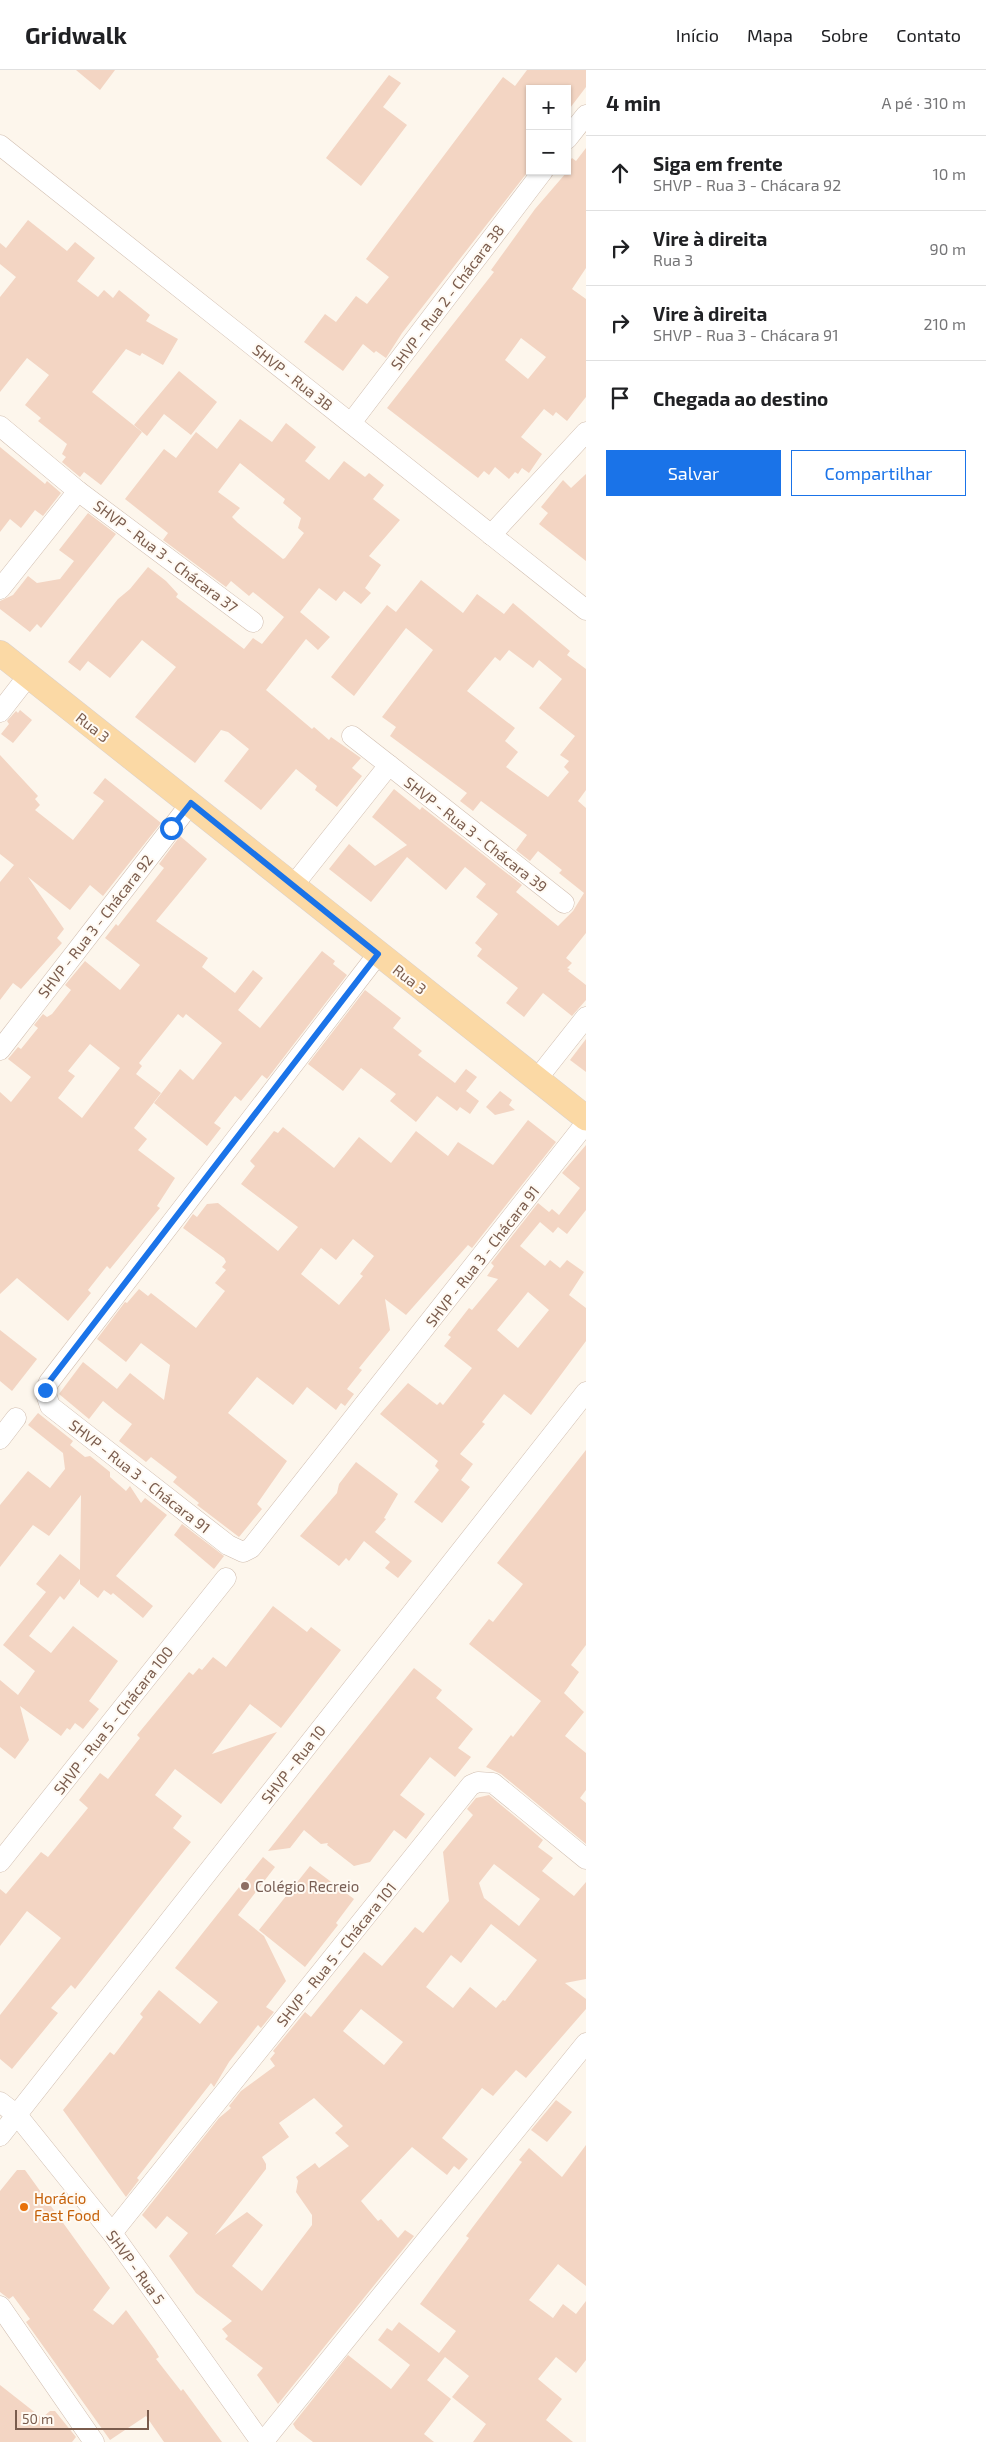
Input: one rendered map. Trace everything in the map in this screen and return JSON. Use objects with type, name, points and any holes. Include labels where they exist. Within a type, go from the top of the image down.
[{"type":"main road","name":"Rua 3","points":[[0,653],[191,803],[292,887],[586,1118]]},
{"type":"street","points":[[571,135],[586,115]]},
{"type":"street","name":"SHVP - Rua 3B","points":[[0,145],[586,610]]},
{"type":"street","name":"SHVP - Rua 2 - Chácara 38","points":[[351,423],[540,175]]},
{"type":"street","name":"SHVP - Rua 3 - Chácara 37","points":[[0,426],[78,490],[253,622]]},
{"type":"street","points":[[491,535],[586,432]]},
{"type":"street","name":"SHVP - Rua 3 - Chácara 37","points":[[0,589],[78,490]]},
{"type":"street","points":[[0,712],[28,676]]},
{"type":"street","name":"SHVP - Rua 3 - Chácara 39","points":[[352,736],[564,902]]},
{"type":"street","points":[[292,887],[389,766]]},
{"type":"street","name":"SHVP - Rua 3 - Chácara 92","points":[[0,1050],[191,803]]},
{"type":"street","name":"SHVP - Rua 3 - Chácara 91","points":[[378,954],[49,1382],[45,1390],[50,1406],[228,1546],[243,1552],[251,1548],[586,1123]]},
{"type":"street","points":[[537,1079],[586,1017]]},
{"type":"street","name":"SHVP - Rua 10","points":[[0,2136],[586,1392]]},
{"type":"street","points":[[0,1439],[16,1418]]},
{"type":"street","name":"SHVP - Rua 5 - Chácara 100","points":[[0,1862],[226,1578]]},
{"type":"street","name":"SHVP - Rua 5 - Chácara 101","points":[[112,2233],[471,1786],[478,1782],[493,1783],[586,1859]]},
{"type":"street","points":[[262,2442],[586,2044]]},
{"type":"street","name":"SHVP - Rua 5","points":[[0,2102],[17,2115],[112,2233],[262,2442]]},
{"type":"street","points":[[0,2306],[94,2442]]},
{"type":"building","points":[[76,70],[115,70],[100,90]]},
{"type":"building","points":[[527,70],[586,70],[586,87],[571,107],[571,85],[526,85],[526,174],[402,333],[386,358],[376,351],[374,353],[363,344],[343,371],[304,342],[325,314],[336,322],[356,296],[367,304],[389,277],[366,259],[503,77],[515,86]]},
{"type":"building","points":[[389,75],[401,83],[383,107],[407,125],[361,186],[326,158]]},
{"type":"building","points":[[586,148],[586,268],[572,289],[586,299],[586,397],[567,421],[556,412],[553,416],[544,409],[521,437],[542,454],[529,473],[522,468],[518,474],[515,472],[509,479],[495,467],[489,475],[484,471],[478,478],[387,408],[494,272],[491,270],[535,209],[564,175],[571,175],[572,158],[576,161]],"holes":[[[521,338],[546,357],[528,379],[505,360]]]},
{"type":"building","points":[[28,220],[67,251],[75,242],[95,258],[77,281],[98,297],[104,290],[113,298],[119,290],[150,315],[146,321],[178,339],[163,365],[142,353],[140,356],[126,349],[92,392],[142,432],[101,485],[84,472],[80,477],[62,462],[66,457],[62,454],[67,444],[38,421],[41,418],[25,405],[49,375],[27,358],[0,392],[0,297],[16,277],[0,264],[0,243],[6,248]]},
{"type":"building","points":[[179,371],[217,402],[191,435],[164,414],[147,436],[134,425]]},
{"type":"building","points":[[240,419],[272,442],[286,423],[316,447],[305,461],[329,480],[344,461],[365,477],[369,473],[384,485],[373,499],[400,520],[369,556],[381,565],[365,588],[371,593],[361,604],[344,591],[336,601],[319,588],[300,612],[330,637],[318,650],[306,639],[266,690],[312,729],[314,727],[329,740],[331,737],[361,758],[352,768],[362,776],[337,807],[315,790],[317,786],[296,769],[261,810],[224,781],[249,749],[228,732],[221,730],[195,763],[135,717],[176,667],[142,640],[110,678],[88,661],[80,671],[68,662],[118,599],[130,589],[148,567],[166,581],[178,594],[176,597],[244,649],[253,638],[262,644],[284,617],[253,592],[249,596],[231,581],[226,587],[163,540],[168,533],[125,499],[164,449],[176,458],[196,432],[217,449]],"holes":[[[240,463],[285,499],[283,503],[301,518],[298,528],[304,533],[283,559],[232,517],[240,508],[218,492]]]},
{"type":"building","points":[[0,447],[45,484],[47,481],[61,493],[43,516],[35,510],[21,528],[10,519],[0,532]]},
{"type":"building","points":[[586,474],[586,561],[539,524],[548,513],[541,507],[563,480],[571,488]]},
{"type":"building","points":[[88,513],[116,534],[41,628],[37,624],[30,632],[0,609],[0,601],[13,595],[28,576],[37,583],[60,579],[74,561],[59,550]]},
{"type":"building","points":[[421,580],[463,613],[477,594],[504,614],[513,603],[570,651],[567,655],[586,669],[586,790],[578,801],[586,808],[586,933],[566,958],[572,963],[567,968],[570,969],[568,971],[586,985],[586,1000],[572,1016],[543,993],[524,1017],[506,1003],[518,988],[477,956],[482,949],[475,943],[498,914],[476,897],[486,884],[465,867],[446,890],[407,857],[371,902],[329,869],[349,844],[375,866],[407,845],[372,817],[394,789],[420,810],[422,807],[522,885],[516,892],[558,926],[573,911],[584,893],[559,873],[562,870],[538,851],[530,861],[516,850],[527,835],[481,801],[473,811],[460,801],[467,793],[390,736],[396,727],[382,717],[433,650],[406,628],[354,696],[331,677],[387,605],[396,612]],"holes":[[[509,650],[533,668],[539,660],[562,679],[539,708],[575,736],[560,755],[569,761],[564,767],[569,772],[548,797],[506,767],[518,752],[505,741],[515,728],[467,691],[495,657],[500,661]]]},
{"type":"building","points":[[20,710],[32,720],[13,743],[1,734],[9,724],[7,721],[16,711],[18,713]]},
{"type":"building","points":[[0,755],[38,796],[35,799],[40,805],[35,810],[73,840],[104,801],[93,793],[105,778],[161,823],[103,896],[90,885],[70,910],[28,877],[64,929],[57,938],[62,943],[21,989],[13,983],[0,1000],[0,882],[14,865],[0,854]]},
{"type":"building","points":[[180,836],[207,859],[156,921],[208,958],[202,967],[235,993],[253,970],[263,978],[238,1010],[260,1028],[322,951],[335,961],[333,964],[347,975],[267,1079],[262,1075],[241,1101],[235,1096],[214,1123],[221,1128],[207,1146],[154,1103],[180,1069],[193,1080],[222,1043],[186,1014],[183,1018],[178,1014],[139,1063],[142,1066],[136,1074],[161,1093],[134,1128],[147,1139],[138,1150],[175,1178],[157,1206],[160,1208],[110,1269],[107,1266],[88,1290],[91,1293],[68,1321],[17,1278],[0,1294],[0,1092],[11,1102],[31,1077],[8,1059],[18,1047],[21,1049],[38,1028],[34,1025],[43,1014],[47,1017],[52,1014],[71,990],[65,985],[85,961],[120,990],[140,965],[105,938],[116,924],[118,926],[164,868],[159,864]],"holes":[[[90,1044],[120,1068],[82,1118],[58,1098],[75,1076],[68,1071]]]},
{"type":"building","points":[[365,990],[401,1018],[393,1028],[422,1051],[418,1055],[455,1083],[466,1069],[477,1077],[466,1091],[479,1101],[470,1114],[460,1107],[457,1111],[437,1096],[416,1122],[390,1101],[396,1094],[361,1068],[343,1091],[308,1064]]},
{"type":"building","points":[[586,1039],[586,1072],[570,1060]]},
{"type":"building","points":[[500,1091],[512,1100],[509,1105],[515,1110],[495,1115],[486,1107]]},
{"type":"building","points":[[528,1120],[556,1142],[472,1248],[468,1245],[406,1315],[385,1299],[390,1330],[359,1368],[362,1370],[347,1389],[354,1394],[345,1406],[341,1403],[336,1410],[307,1387],[293,1405],[257,1377],[228,1413],[287,1461],[257,1504],[262,1509],[239,1537],[197,1505],[199,1503],[173,1482],[177,1477],[151,1457],[146,1462],[119,1441],[132,1424],[103,1401],[89,1419],[59,1394],[83,1362],[117,1389],[130,1373],[164,1400],[170,1365],[141,1343],[126,1362],[97,1339],[125,1302],[127,1303],[139,1289],[148,1296],[151,1293],[196,1328],[225,1291],[215,1283],[226,1270],[222,1267],[226,1262],[224,1258],[183,1228],[193,1214],[197,1217],[207,1204],[218,1203],[278,1251],[298,1227],[241,1184],[255,1166],[250,1161],[274,1131],[278,1133],[283,1127],[334,1168],[359,1137],[391,1163],[416,1131],[448,1156],[458,1142],[493,1165]],"holes":[[[353,1239],[374,1256],[360,1274],[363,1276],[339,1305],[301,1274],[321,1248],[336,1260]]]},
{"type":"building","points":[[586,1145],[586,1210],[567,1234],[558,1227],[553,1233],[540,1222],[520,1246],[545,1266],[550,1260],[560,1268],[567,1260],[584,1272],[569,1295],[586,1308],[586,1341],[531,1415],[504,1394],[482,1422],[485,1424],[460,1454],[473,1464],[461,1480],[470,1487],[442,1523],[414,1502],[439,1470],[435,1466],[438,1461],[380,1414],[408,1383],[437,1405],[440,1402],[443,1405],[472,1368],[444,1346],[451,1337],[448,1335],[469,1308],[472,1310],[498,1279],[487,1276],[494,1266],[491,1263],[538,1203],[549,1212],[552,1209],[559,1215],[580,1188],[562,1173]],"holes":[[[528,1292],[549,1310],[518,1348],[497,1330]]]},
{"type":"building","points":[[0,1330],[37,1359],[12,1391],[0,1381]]},
{"type":"building","points":[[38,1413],[73,1441],[70,1445],[85,1457],[90,1456],[110,1472],[110,1477],[126,1491],[130,1486],[141,1503],[145,1498],[167,1515],[116,1576],[153,1606],[143,1618],[113,1593],[111,1595],[104,1590],[98,1598],[80,1584],[80,1579],[64,1600],[60,1596],[29,1636],[51,1653],[73,1626],[118,1661],[89,1701],[99,1709],[83,1729],[75,1723],[70,1730],[67,1728],[61,1736],[20,1706],[29,1740],[15,1759],[0,1747],[0,1680],[18,1695],[35,1671],[3,1645],[46,1592],[36,1584],[60,1554],[80,1570],[81,1495],[49,1536],[33,1525],[0,1567],[0,1505],[28,1471],[50,1488],[65,1469],[63,1453],[28,1425]]},
{"type":"building","points":[[586,1450],[586,1645],[571,1665],[579,1672],[564,1693],[584,1712],[565,1736],[586,1753],[586,1790],[580,1798],[586,1803],[586,1844],[501,1774],[486,1767],[511,1735],[513,1737],[541,1701],[469,1644],[489,1619],[493,1622],[523,1584],[497,1563]]},
{"type":"building","points":[[356,1462],[398,1494],[384,1518],[386,1519],[375,1532],[412,1561],[398,1578],[385,1568],[390,1562],[364,1541],[349,1561],[346,1558],[339,1566],[300,1536],[337,1493],[339,1484]]},
{"type":"building","points":[[182,1524],[224,1556],[214,1569],[174,1535]]},
{"type":"building","points":[[273,1606],[307,1632],[311,1627],[341,1650],[281,1728],[250,1704],[212,1754],[277,1732],[221,1804],[175,1769],[155,1795],[182,1816],[173,1828],[191,1842],[75,1989],[71,1985],[51,2008],[58,2013],[12,2069],[0,2059],[0,2015],[61,1938],[27,1911],[0,1946],[0,1889],[6,1894],[41,1852],[48,1857],[88,1808],[79,1800],[100,1773],[108,1779],[140,1738],[137,1735],[189,1672],[193,1675],[199,1668],[202,1670],[213,1657],[226,1667]]},
{"type":"building","points":[[414,1668],[442,1690],[436,1698],[473,1729],[458,1748],[471,1757],[455,1777],[430,1757],[400,1795],[425,1814],[406,1839],[394,1830],[370,1862],[354,1866],[327,1845],[328,1843],[321,1844],[304,1830],[290,1848],[268,1851]]},
{"type":"building","points":[[489,1795],[543,1840],[538,1847],[553,1858],[542,1871],[574,1896],[586,1882],[586,1979],[565,1983],[586,1999],[586,2009],[526,2078],[516,2070],[493,2096],[482,2088],[442,2138],[468,2159],[459,2170],[454,2166],[447,2175],[412,2147],[361,2201],[378,2221],[381,2219],[398,2238],[405,2230],[414,2236],[278,2404],[257,2375],[263,2368],[225,2339],[228,2336],[222,2329],[232,2321],[196,2293],[169,2256],[188,2233],[167,2216],[156,2229],[142,2215],[219,2118],[231,2108],[229,2106],[241,2091],[275,2066],[270,2059],[275,2053],[273,2051],[305,2012],[311,2017],[364,1952],[382,1966],[415,1927],[423,1933],[449,1901],[443,1852],[473,1815],[467,1809],[476,1798]],"holes":[[[494,1864],[540,1899],[519,1926],[484,1898],[479,1883]],[[491,1924],[537,1960],[505,2001],[503,2000],[496,2008],[470,1987],[453,2008],[426,1987],[451,1955],[461,1963]],[[361,2009],[403,2042],[384,2065],[343,2031]],[[314,2098],[343,2126],[335,2133],[349,2146],[319,2168],[315,2163],[296,2177],[298,2181],[296,2192],[312,2215],[312,2225],[262,2291],[232,2266],[263,2225],[247,2212],[215,2235],[266,2169],[266,2164],[262,2157],[289,2137],[279,2123]]]},
{"type":"building","points":[[263,1857],[275,1867],[238,1915],[264,1936],[286,1981],[266,2007],[274,2012],[261,2028],[258,2025],[229,2062],[214,2087],[211,2083],[137,2178],[139,2180],[126,2197],[63,2110],[110,2052],[114,2055],[143,2017],[140,2014],[159,1990],[200,2024],[218,2002],[175,1968]]},
{"type":"building","points":[[310,1866],[354,1899],[336,1923],[338,1925],[305,1967],[259,1930]]},
{"type":"building","points":[[556,2100],[572,2112],[547,2142],[531,2130]]},
{"type":"building","points":[[586,2145],[586,2286],[558,2264],[529,2300],[553,2318],[563,2304],[576,2314],[586,2301],[586,2360],[576,2373],[556,2357],[538,2379],[562,2399],[546,2420],[573,2442],[473,2442],[486,2424],[452,2397],[469,2376],[445,2357],[427,2380],[451,2399],[424,2434],[434,2442],[313,2442],[296,2429],[293,2424],[348,2355],[391,2389],[410,2365],[378,2340],[387,2328],[392,2331],[399,2322],[439,2353],[456,2331],[420,2304],[469,2238],[466,2236],[522,2162],[519,2160],[529,2148],[562,2177]]},
{"type":"building","points":[[17,2170],[25,2170],[110,2288],[93,2310],[113,2325],[126,2310],[155,2350],[159,2357],[156,2359],[181,2391],[183,2389],[222,2442],[164,2442],[146,2416],[110,2440],[26,2322],[30,2319],[13,2296],[9,2299],[0,2292],[0,2191]]},
{"type":"building","points":[[0,2385],[42,2418],[50,2411],[55,2411],[76,2437],[72,2442],[0,2442]]},
{"type":"place","name":"Colégio Recreio","points":[[245,1886]]},
{"type":"place","name":"Horácio Fast Food","points":[[24,2207]]},
{"type":"route","points":[[45,1390],[49,1382],[378,954],[292,887],[191,803],[171,828]]}]
